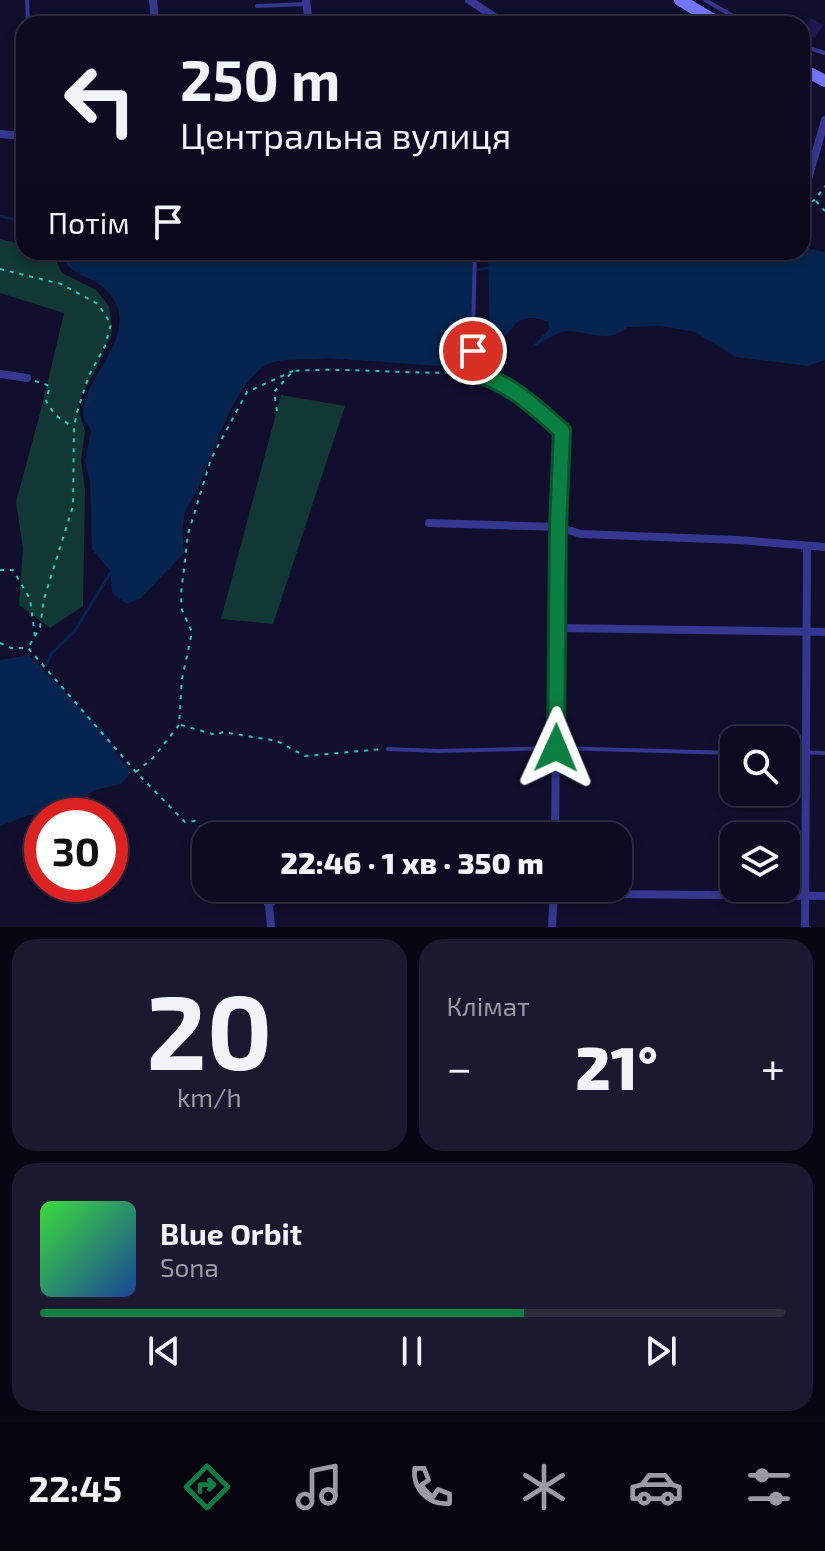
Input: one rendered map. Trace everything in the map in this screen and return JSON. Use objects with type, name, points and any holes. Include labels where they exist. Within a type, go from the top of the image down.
[{"type":"street","points":[[469,0],[493,16]]},
{"type":"street","points":[[680,0],[707,16]]},
{"type":"street","points":[[810,172],[825,120]]},
{"type":"street","points":[[0,374],[27,378]]},
{"type":"street","points":[[429,523],[558,527],[581,534],[825,547]]},
{"type":"street","points":[[555,822],[558,527]]},
{"type":"street","points":[[805,927],[807,546]]},
{"type":"street","points":[[558,628],[825,632]]},
{"type":"street","points":[[632,893],[825,896]]},
{"type":"street","points":[[267,902],[271,927]]},
{"type":"street","points":[[552,927],[553,902]]},
{"type":"lane","points":[[705,0],[733,16]]},
{"type":"lane","points":[[257,6],[306,2]]},
{"type":"lane","points":[[475,260],[472,372],[494,378],[525,397],[562,431],[558,527]]},
{"type":"lane","points":[[388,749],[556,748],[720,753]]},
{"type":"lane","points":[[800,752],[825,753]]},
{"type":"path","points":[[810,202],[825,186]]},
{"type":"path","points":[[815,200],[825,211]]},
{"type":"path","points":[[0,269],[61,284],[98,304],[111,324],[105,346],[89,375],[74,427],[73,506],[44,599],[40,627],[28,648]]},
{"type":"path","points":[[136,772],[153,758],[179,725],[182,679],[192,632],[182,610],[181,594],[188,534],[211,459],[247,392],[293,371],[334,368],[431,374],[472,372]]},
{"type":"path","points":[[277,411],[274,392],[293,371]]},
{"type":"path","points":[[27,378],[50,386],[46,401],[55,415],[74,427]]},
{"type":"path","points":[[0,570],[13,570],[30,599],[35,638]]},
{"type":"path","points":[[0,643],[11,648],[28,648],[136,772],[185,822],[196,822]]},
{"type":"path","points":[[179,725],[216,735],[223,732],[277,741],[305,756],[388,749]]},
{"type":"green space","points":[[0,239],[16,243],[16,260],[56,260],[62,273],[96,290],[109,306],[112,332],[80,398],[79,413],[85,431],[81,460],[85,490],[83,606],[50,628],[19,605],[23,548],[16,502],[64,313],[0,293]]},
{"type":"green space","points":[[281,395],[345,406],[273,624],[221,619]]},
{"type":"water","points":[[810,249],[825,252],[825,360],[808,366],[736,357],[695,332],[660,326],[627,327],[606,336],[565,331],[532,347],[549,329],[548,322],[531,318],[519,321],[499,344],[490,345],[488,260],[810,260]]},
{"type":"water","points":[[67,260],[475,260],[473,350],[454,367],[326,358],[278,361],[266,365],[254,375],[234,404],[197,491],[187,507],[183,526],[184,553],[140,599],[127,604],[112,593],[111,572],[92,549],[90,482],[85,461],[91,430],[83,414],[91,386],[116,339],[119,323],[117,308],[104,287],[67,265]]},
{"type":"water","points":[[29,655],[107,735],[117,755],[131,772],[121,784],[95,790],[81,798],[24,798],[24,817],[0,826],[0,660]]},
{"type":"building","points":[[810,19],[823,25],[815,38],[810,35]]},
{"type":"waterway","points":[[0,216],[16,220]]},
{"type":"waterway","points":[[476,270],[488,268]]},
{"type":"waterway","points":[[47,664],[51,654],[74,632],[111,572]]},
{"type":"route","points":[[473,351],[472,372],[494,378],[525,397],[562,431],[556,748]]}]
